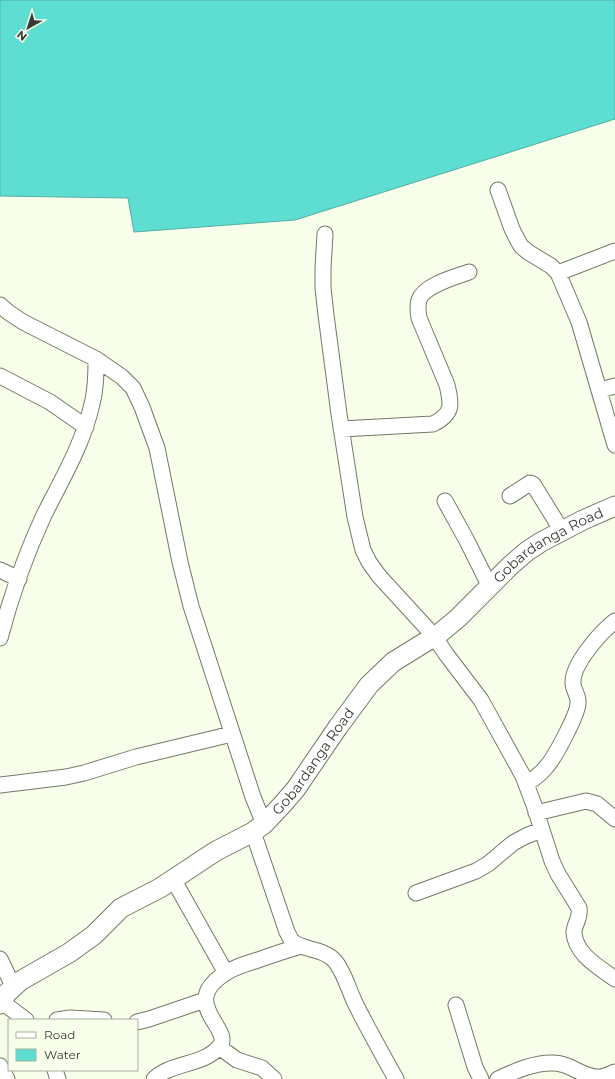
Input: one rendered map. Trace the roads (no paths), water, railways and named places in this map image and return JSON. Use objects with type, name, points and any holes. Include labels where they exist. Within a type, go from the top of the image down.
[{"type":"main road","name":"Gobardanga Road","points":[[1,1003],[13,986],[20,980],[74,950],[94,935],[121,908],[160,888],[216,851],[258,828],[295,790],[369,685],[393,662],[434,636],[458,618],[526,552],[562,531],[615,506]]},
{"type":"street","points":[[498,190],[512,229],[521,246],[558,273],[579,322],[615,445]]},
{"type":"street","points":[[325,234],[323,288],[342,429],[356,517],[363,550],[378,576],[434,636],[481,700],[526,784],[541,830],[558,874],[579,908],[580,914],[574,933],[577,944],[591,962],[615,979]]},
{"type":"street","points":[[558,273],[615,252]]},
{"type":"street","points":[[342,429],[433,424],[447,415],[450,407],[450,396],[447,385],[419,318],[417,309],[419,299],[429,288],[469,272]]},
{"type":"street","points":[[0,305],[23,322],[96,359],[122,376],[133,388],[157,448],[180,562],[191,606],[253,796],[258,828],[287,932],[291,939],[301,946],[322,951],[335,961],[340,968],[355,1003],[396,1079]]},
{"type":"street","points":[[0,638],[31,546],[44,515],[74,456],[86,427],[96,382],[96,359]]},
{"type":"street","points":[[0,376],[50,402],[86,427]]},
{"type":"street","points":[[600,390],[615,386]]},
{"type":"street","points":[[510,496],[530,484],[533,484],[562,531]]},
{"type":"street","points":[[444,501],[466,539],[490,587]]},
{"type":"street","points":[[0,570],[19,579]]},
{"type":"street","points":[[526,784],[539,775],[548,766],[576,714],[578,703],[573,683],[574,674],[579,663],[599,635],[615,621]]},
{"type":"street","points":[[0,785],[66,777],[136,757],[232,734]]},
{"type":"street","points":[[536,813],[586,801],[597,804],[615,819]]},
{"type":"street","points":[[416,893],[476,871],[488,864],[513,843],[541,830]]},
{"type":"street","points":[[173,880],[226,973]]},
{"type":"street","points":[[154,1079],[164,1072],[203,1058],[219,1047],[222,1042],[221,1034],[207,1011],[205,1000],[206,992],[212,984],[226,973],[242,965],[301,946]]},
{"type":"street","points":[[0,959],[13,986]]},
{"type":"street","points":[[138,1022],[148,1020],[205,1000]]},
{"type":"street","points":[[1,1003],[25,1019]]},
{"type":"street","points":[[456,1005],[475,1067],[481,1079]]},
{"type":"street","points":[[64,1019],[87,1019]]},
{"type":"street","points":[[219,1047],[237,1060],[262,1068],[274,1079]]},
{"type":"street","points":[[498,1079],[536,1065],[555,1062],[564,1064],[598,1078],[615,1072]]},
{"type":"street","points":[[0,1066],[7,1079]]},
{"type":"water","points":[[0,0],[615,0],[615,119],[295,220],[134,232],[128,198],[0,196]]}]
